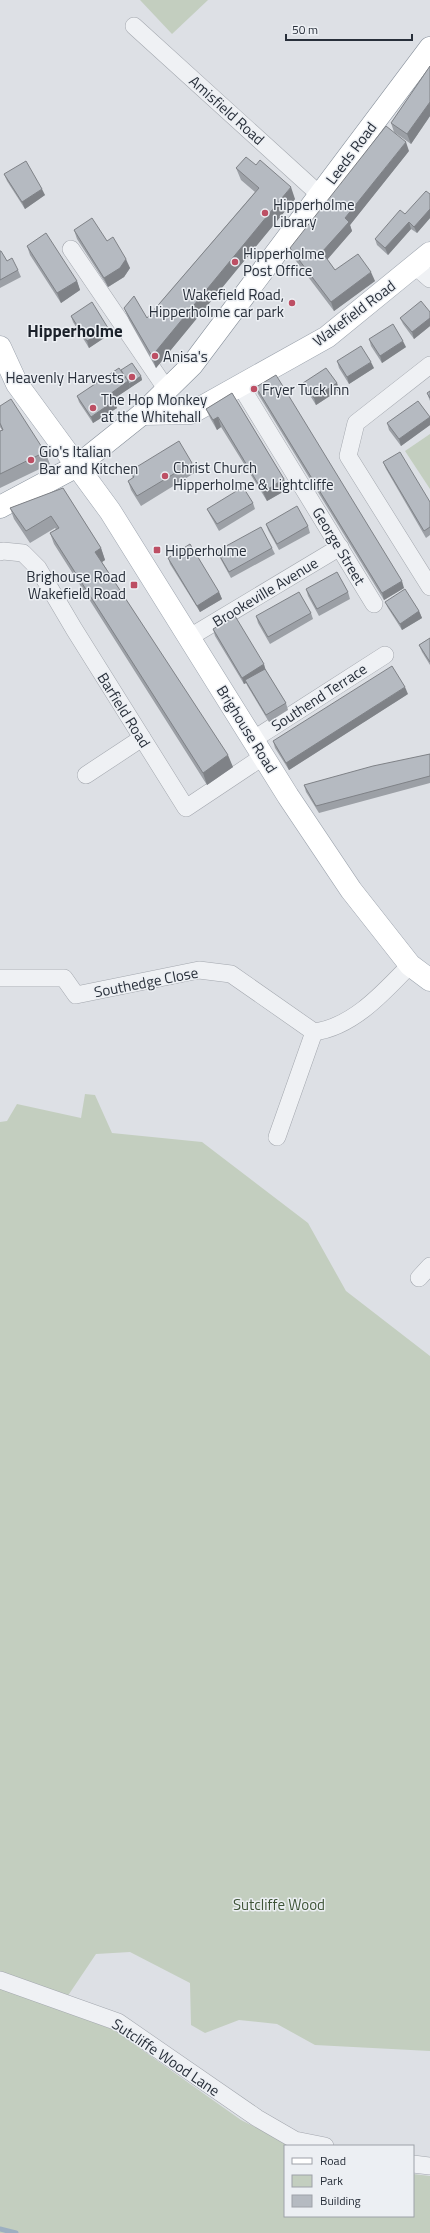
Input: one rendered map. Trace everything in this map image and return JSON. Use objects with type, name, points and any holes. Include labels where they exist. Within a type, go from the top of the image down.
[{"type":"main road","name":"Leeds Road","points":[[0,507],[77,466],[142,414],[192,365],[430,48]]},
{"type":"main road","name":"Wakefield Road","points":[[142,414],[191,413],[327,337],[425,266]]},
{"type":"main road","name":"Brighouse Road","points":[[0,347],[17,384],[110,511],[259,748],[351,890],[410,965],[430,980]]},
{"type":"street","name":"Amisfield Road","points":[[134,26],[320,195]]},
{"type":"street","points":[[71,249],[167,390]]},
{"type":"street","points":[[430,365],[356,423],[348,456],[430,587]]},
{"type":"street","name":"George Street","points":[[240,385],[374,604]]},
{"type":"street","name":"Brookeville Avenue","points":[[190,637],[340,547]]},
{"type":"street","name":"Barfield Road","points":[[0,552],[23,553],[38,568],[74,629],[186,808],[259,748]]},
{"type":"street","name":"Southend Terrace","points":[[259,748],[385,655]]},
{"type":"street","points":[[86,775],[142,738]]},
{"type":"street","points":[[277,1137],[314,1032],[326,1030],[353,1017],[385,990],[410,965]]},
{"type":"street","name":"Southedge Close","points":[[0,978],[64,978],[76,995],[199,970],[231,974],[314,1032]]},
{"type":"street","name":"Sutcliffe Wood Lane","points":[[0,1980],[118,2022],[257,2118],[295,2140],[320,2145]]},
{"type":"street","points":[[414,2164],[430,2166]]},
{"type":"green space","points":[[140,0],[208,0],[172,34]]},
{"type":"green space","points":[[430,434],[430,489],[405,451]]},
{"type":"green space","name":"Sutcliffe Wood","points":[[85,1094],[95,1095],[112,1133],[202,1142],[308,1223],[346,1291],[430,1356],[430,2051],[315,2045],[277,2024],[239,2020],[205,2033],[191,2025],[190,1983],[130,1952],[96,1954],[59,2009],[114,2030],[241,2120],[291,2145],[284,2145],[284,2217],[414,2217],[414,2174],[430,2176],[430,2233],[0,2233],[0,1122],[7,1121],[17,1104],[81,1118]]},
{"type":"building","points":[[430,66],[430,102],[407,134],[391,123]]},
{"type":"building","points":[[386,126],[406,142],[345,218],[349,222],[322,252],[335,270],[358,254],[371,272],[331,302],[290,248]]},
{"type":"building","points":[[246,157],[256,165],[260,160],[291,187],[152,356],[124,308],[134,296],[147,318],[259,188],[236,168]]},
{"type":"building","points":[[26,161],[42,189],[22,202],[4,174]]},
{"type":"building","points":[[426,191],[430,194],[430,209],[414,227],[409,222],[385,248],[375,239],[400,210],[405,214]]},
{"type":"building","points":[[92,218],[107,241],[113,237],[126,259],[120,268],[104,278],[74,230]]},
{"type":"building","points":[[46,233],[77,281],[57,293],[27,246]]},
{"type":"building","points":[[0,251],[7,261],[12,258],[18,270],[0,280]]},
{"type":"building","points":[[421,301],[430,312],[430,318],[412,332],[400,318]]},
{"type":"building","points":[[92,302],[108,328],[87,341],[71,316]]},
{"type":"building","points":[[393,324],[403,341],[380,356],[369,339]]},
{"type":"building","points":[[361,346],[371,362],[347,377],[337,361]]},
{"type":"building","name":"Heavenly Harvests","points":[[132,363],[141,376],[129,384],[121,370]]},
{"type":"building","points":[[119,368],[128,381],[110,394],[114,401],[91,417],[77,396]]},
{"type":"building","points":[[326,368],[337,383],[314,398],[303,383]]},
{"type":"building","points":[[276,375],[402,581],[382,593],[256,387]]},
{"type":"building","points":[[430,391],[430,398],[427,393]]},
{"type":"building","points":[[232,393],[284,479],[263,492],[218,417],[213,420],[206,409]]},
{"type":"building","points":[[11,399],[45,452],[0,474],[0,431],[3,430],[0,423],[0,406]]},
{"type":"building","points":[[418,401],[430,417],[399,439],[387,423]]},
{"type":"building","points":[[179,441],[192,463],[137,496],[128,481],[134,477],[130,471]]},
{"type":"building","points":[[400,452],[430,502],[430,527],[424,531],[383,462]]},
{"type":"building","points":[[243,487],[253,503],[217,524],[207,509]]},
{"type":"building","points":[[63,488],[101,548],[95,552],[228,755],[203,773],[50,533],[59,528],[51,516],[26,531],[10,508]]},
{"type":"building","points":[[297,506],[308,526],[277,544],[266,524]]},
{"type":"building","points":[[261,527],[272,548],[229,572],[217,551]]},
{"type":"building","points":[[190,544],[219,592],[197,606],[168,558]]},
{"type":"building","points":[[337,572],[348,592],[317,609],[306,589]]},
{"type":"building","points":[[405,589],[419,611],[400,624],[385,602]]},
{"type":"building","points":[[299,592],[311,613],[268,637],[256,616]]},
{"type":"building","points":[[235,616],[264,664],[242,678],[213,629]]},
{"type":"building","points":[[430,638],[430,662],[419,645]]},
{"type":"building","points":[[392,666],[405,687],[286,763],[273,741]]},
{"type":"building","points":[[265,669],[286,703],[266,715],[245,680]]},
{"type":"building","points":[[430,754],[430,776],[316,806],[304,785],[373,766]]},
{"type":"waterway","points":[[0,2229],[16,2233]]},
{"type":"place","name":"Hipperholme Library","points":[[265,213]]},
{"type":"place","name":"Hipperholme Post Office","points":[[235,262]]},
{"type":"place","name":"Wakefield Road, Hipperholme car park","points":[[292,303]]},
{"type":"place","name":"Anisa's","points":[[155,356]]},
{"type":"place","name":"Heavenly Harvests","points":[[132,377]]},
{"type":"place","name":"Fryer Tuck Inn","points":[[254,389]]},
{"type":"place","name":"The Hop Monkey at the Whitehall","points":[[93,408]]},
{"type":"place","name":"Gio's Italian Bar and Kitchen","points":[[31,460]]},
{"type":"place","name":"Christ Church Hipperholme & Lightcliffe","points":[[165,476]]},
{"type":"place","name":"Hipperholme","points":[[157,550]]},
{"type":"place","name":"Brighouse Road Wakefield Road","points":[[134,585]]},
{"type":"district","name":"Hipperholme","points":[[75,331]]}]
